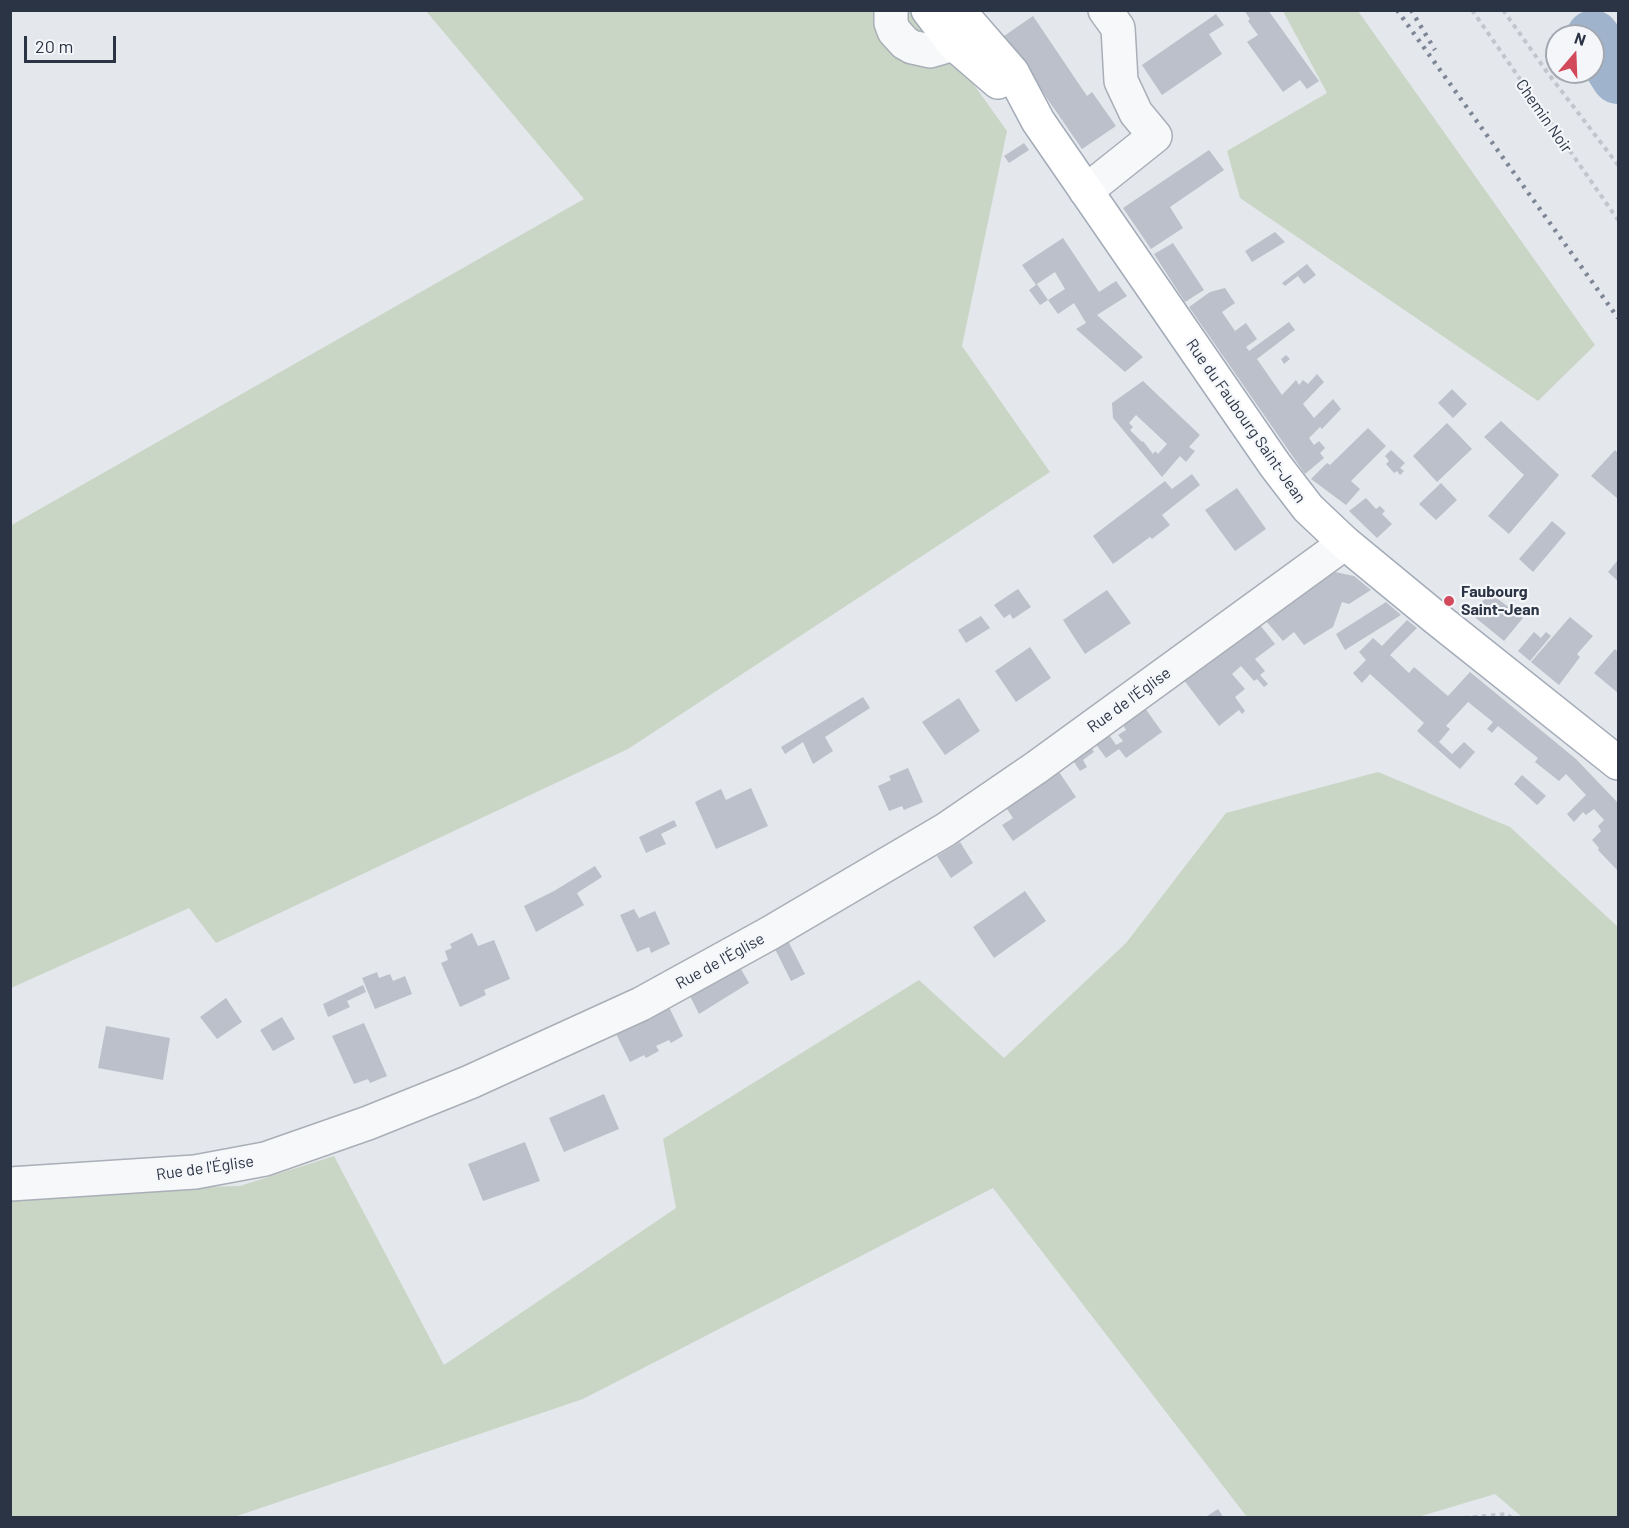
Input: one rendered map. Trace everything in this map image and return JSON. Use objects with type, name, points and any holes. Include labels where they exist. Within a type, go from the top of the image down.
[{"type":"main road","name":"Rue du Faubourg Saint-Jean","points":[[928,10],[954,44],[1002,85],[1038,121]]},
{"type":"main road","name":"Rue du Faubourg Saint-Jean","points":[[958,10],[1012,72],[1038,121],[1275,465],[1308,508],[1345,543],[1618,763]]},
{"type":"street","points":[[891,10],[891,23],[894,31],[912,47],[930,51],[954,44]]},
{"type":"street","points":[[1086,191],[1155,136],[1136,113],[1121,81],[1118,28],[1105,10]]},
{"type":"street","name":"Rue de l'Église","points":[[10,1184],[195,1172],[265,1159],[368,1123],[460,1086],[641,1004],[770,933],[945,830],[1345,543]]},
{"type":"path","name":"Chemin Noir","points":[[1472,10],[1618,220]]},
{"type":"path","points":[[1503,10],[1618,165]]},
{"type":"path","points":[[1464,1518],[1507,1514],[1511,1518]]},
{"type":"green space","points":[[426,11],[925,11],[947,47],[1007,131],[962,346],[1050,472],[628,749],[216,943],[189,908],[11,988],[10,526],[584,199]]},
{"type":"green space","points":[[1283,11],[1358,11],[1595,345],[1538,401],[1240,198],[1227,151],[1327,93]]},
{"type":"green space","points":[[1378,772],[1510,827],[1618,927],[1618,1517],[1522,1517],[1495,1494],[1418,1517],[1247,1517],[993,1188],[583,1399],[234,1517],[11,1518],[11,1195],[100,1189],[240,1186],[334,1156],[444,1365],[676,1208],[663,1139],[919,980],[1004,1058],[1126,943],[1226,813]]},
{"type":"building","points":[[1244,10],[1268,10],[1319,81],[1307,89],[1300,80],[1283,92],[1247,42],[1258,35],[1248,21],[1250,19]]},
{"type":"building","points":[[1216,14],[1224,25],[1209,34],[1222,54],[1162,95],[1142,65]]},
{"type":"building","points":[[1033,16],[1087,96],[1092,92],[1116,126],[1082,149],[1004,36]]},
{"type":"building","points":[[1024,143],[1029,150],[1009,163],[1004,156]]},
{"type":"building","points":[[1209,150],[1224,170],[1170,207],[1183,228],[1151,249],[1123,208]]},
{"type":"building","points":[[1275,232],[1285,242],[1252,262],[1245,251]]},
{"type":"building","points":[[1063,238],[1099,292],[1116,281],[1127,296],[1097,315],[1143,357],[1125,372],[1076,329],[1086,323],[1074,303],[1058,314],[1048,300],[1040,305],[1029,290],[1036,285],[1022,265]],"holes":[[[1055,272],[1065,289],[1048,300],[1037,284]]]},
{"type":"building","points":[[1173,243],[1204,290],[1185,302],[1154,254]]},
{"type":"building","points":[[1307,264],[1316,275],[1304,284],[1298,276],[1285,286],[1282,283]]},
{"type":"building","points":[[1225,288],[1235,303],[1222,312],[1235,331],[1246,323],[1257,339],[1246,347],[1249,351],[1289,322],[1295,330],[1257,359],[1282,395],[1296,380],[1299,385],[1303,380],[1308,384],[1317,374],[1324,382],[1303,404],[1314,418],[1333,399],[1341,409],[1322,429],[1320,427],[1309,438],[1314,445],[1319,441],[1325,448],[1320,453],[1324,458],[1305,474],[1189,307],[1210,292]]},
{"type":"building","points":[[1286,355],[1290,359],[1284,364],[1281,359]]},
{"type":"building","points":[[1143,381],[1200,435],[1189,447],[1195,451],[1186,462],[1180,456],[1162,477],[1113,418],[1112,403]],"holes":[[[1136,415],[1167,444],[1158,454],[1155,451],[1153,454],[1130,430],[1133,427],[1129,423]]]},
{"type":"building","points":[[1452,389],[1467,404],[1453,418],[1438,403]]},
{"type":"building","points":[[1501,421],[1559,475],[1509,534],[1488,516],[1524,475],[1484,437]]},
{"type":"building","points":[[1447,423],[1472,449],[1437,482],[1413,456]]},
{"type":"building","points":[[1368,428],[1386,446],[1351,481],[1360,489],[1346,505],[1311,479],[1327,463],[1330,465]]},
{"type":"building","points":[[1391,450],[1405,463],[1400,468],[1404,471],[1400,475],[1397,471],[1394,473],[1386,464],[1389,461],[1385,456]]},
{"type":"building","points":[[1615,450],[1618,453],[1618,499],[1591,476]]},
{"type":"building","points":[[1192,474],[1200,485],[1162,515],[1170,525],[1113,564],[1093,536],[1165,481],[1172,489]]},
{"type":"building","points":[[1441,483],[1457,500],[1436,520],[1419,504]]},
{"type":"building","points":[[1237,488],[1266,529],[1235,551],[1205,510]]},
{"type":"building","points":[[1366,498],[1376,509],[1380,506],[1385,511],[1382,514],[1392,524],[1377,538],[1349,511]]},
{"type":"building","points":[[1552,521],[1566,533],[1533,572],[1519,559]]},
{"type":"building","points":[[1618,560],[1618,581],[1608,572]]},
{"type":"building","points":[[1335,572],[1354,576],[1371,590],[1349,604],[1342,602],[1333,627],[1304,645],[1294,632],[1283,641],[1266,621]]},
{"type":"building","points":[[1018,589],[1031,607],[1013,619],[1010,614],[1004,618],[994,605]]},
{"type":"building","points":[[1107,590],[1131,623],[1085,654],[1063,620]]},
{"type":"building","points":[[1490,593],[1523,618],[1504,641],[1471,614]]},
{"type":"building","points":[[1386,602],[1401,615],[1345,650],[1336,634]]},
{"type":"building","points":[[981,616],[990,628],[966,643],[958,630]]},
{"type":"building","points":[[1570,617],[1593,636],[1577,654],[1580,657],[1559,685],[1531,662]]},
{"type":"building","points":[[1407,620],[1417,628],[1390,655],[1409,673],[1414,667],[1448,696],[1470,672],[1576,759],[1618,803],[1618,871],[1598,850],[1599,848],[1592,840],[1601,831],[1598,826],[1604,820],[1594,809],[1586,815],[1583,812],[1574,822],[1567,814],[1586,795],[1566,774],[1559,781],[1535,762],[1538,758],[1498,726],[1492,733],[1487,729],[1493,722],[1468,702],[1446,726],[1450,729],[1439,742],[1452,754],[1464,742],[1475,752],[1460,769],[1417,731],[1424,723],[1370,674],[1362,683],[1353,673],[1366,660],[1359,652],[1373,638],[1382,646]]},
{"type":"building","points":[[1260,625],[1275,644],[1255,659],[1265,671],[1260,675],[1268,684],[1264,687],[1257,679],[1254,681],[1241,666],[1232,674],[1245,689],[1235,697],[1245,711],[1242,714],[1239,710],[1219,726],[1183,679]]},
{"type":"building","points":[[1534,632],[1541,638],[1546,632],[1551,636],[1530,661],[1518,651]]},
{"type":"building","points":[[1030,647],[1051,678],[1016,702],[995,671]]},
{"type":"building","points":[[1615,649],[1618,652],[1618,693],[1594,673]]},
{"type":"building","points":[[863,697],[870,708],[825,737],[833,751],[813,764],[803,742],[785,754],[781,747]]},
{"type":"building","points":[[959,698],[980,731],[945,755],[922,722]]},
{"type":"building","points":[[1145,708],[1162,732],[1126,758],[1119,749],[1106,758],[1095,743],[1108,733],[1116,745],[1123,741],[1118,735],[1126,730],[1122,723]]},
{"type":"building","points":[[1090,746],[1094,752],[1083,760],[1087,767],[1080,771],[1072,759]]},
{"type":"building","points":[[908,768],[923,802],[904,810],[902,806],[889,811],[878,786],[891,780],[889,776]]},
{"type":"building","points":[[1057,769],[1076,797],[1013,841],[1002,825],[1013,818],[1005,806]]},
{"type":"building","points":[[1522,775],[1546,796],[1537,805],[1514,784]]},
{"type":"building","points":[[751,788],[768,826],[716,849],[695,802],[721,789],[726,800]]},
{"type":"building","points":[[674,820],[677,826],[661,834],[666,844],[646,853],[639,837]]},
{"type":"building","points":[[960,842],[973,863],[951,878],[937,856]]},
{"type":"building","points":[[595,866],[602,877],[577,893],[584,905],[536,932],[524,906]]},
{"type":"building","points":[[1025,891],[1046,921],[994,958],[973,927]]},
{"type":"building","points":[[634,909],[639,918],[655,911],[670,944],[651,953],[649,947],[637,952],[620,915]]},
{"type":"building","points":[[472,933],[478,946],[494,940],[510,979],[484,990],[486,995],[460,1007],[441,963],[448,960],[445,951],[452,948],[450,944]]},
{"type":"building","points":[[786,937],[805,974],[791,981],[773,945]]},
{"type":"building","points":[[738,964],[749,983],[699,1014],[689,994]]},
{"type":"building","points":[[377,972],[379,978],[390,974],[393,981],[405,976],[412,994],[375,1009],[362,978]]},
{"type":"building","points":[[363,985],[366,992],[347,1001],[350,1007],[328,1017],[323,1004]]},
{"type":"building","points":[[226,998],[242,1022],[217,1039],[200,1017]]},
{"type":"building","points":[[669,1007],[683,1036],[671,1043],[669,1040],[656,1046],[659,1051],[646,1058],[644,1055],[630,1062],[616,1034]]},
{"type":"building","points":[[282,1017],[295,1039],[273,1051],[260,1030]]},
{"type":"building","points":[[364,1023],[387,1076],[370,1083],[368,1079],[354,1084],[332,1036]]},
{"type":"building","points":[[106,1026],[170,1038],[163,1080],[98,1068]]},
{"type":"building","points":[[604,1094],[619,1129],[564,1152],[549,1118]]},
{"type":"building","points":[[525,1142],[540,1181],[483,1201],[468,1164]]},
{"type":"building","points":[[1218,1509],[1224,1518],[1208,1518],[1207,1516]]},
{"type":"waterway","points":[[1605,56],[1618,77]]},
{"type":"railway","points":[[1397,10],[1618,318]]},
{"type":"railway","points":[[1411,10],[1435,50]]},
{"type":"place","name":"Faubourg Saint-Jean","points":[[1449,601]]}]
